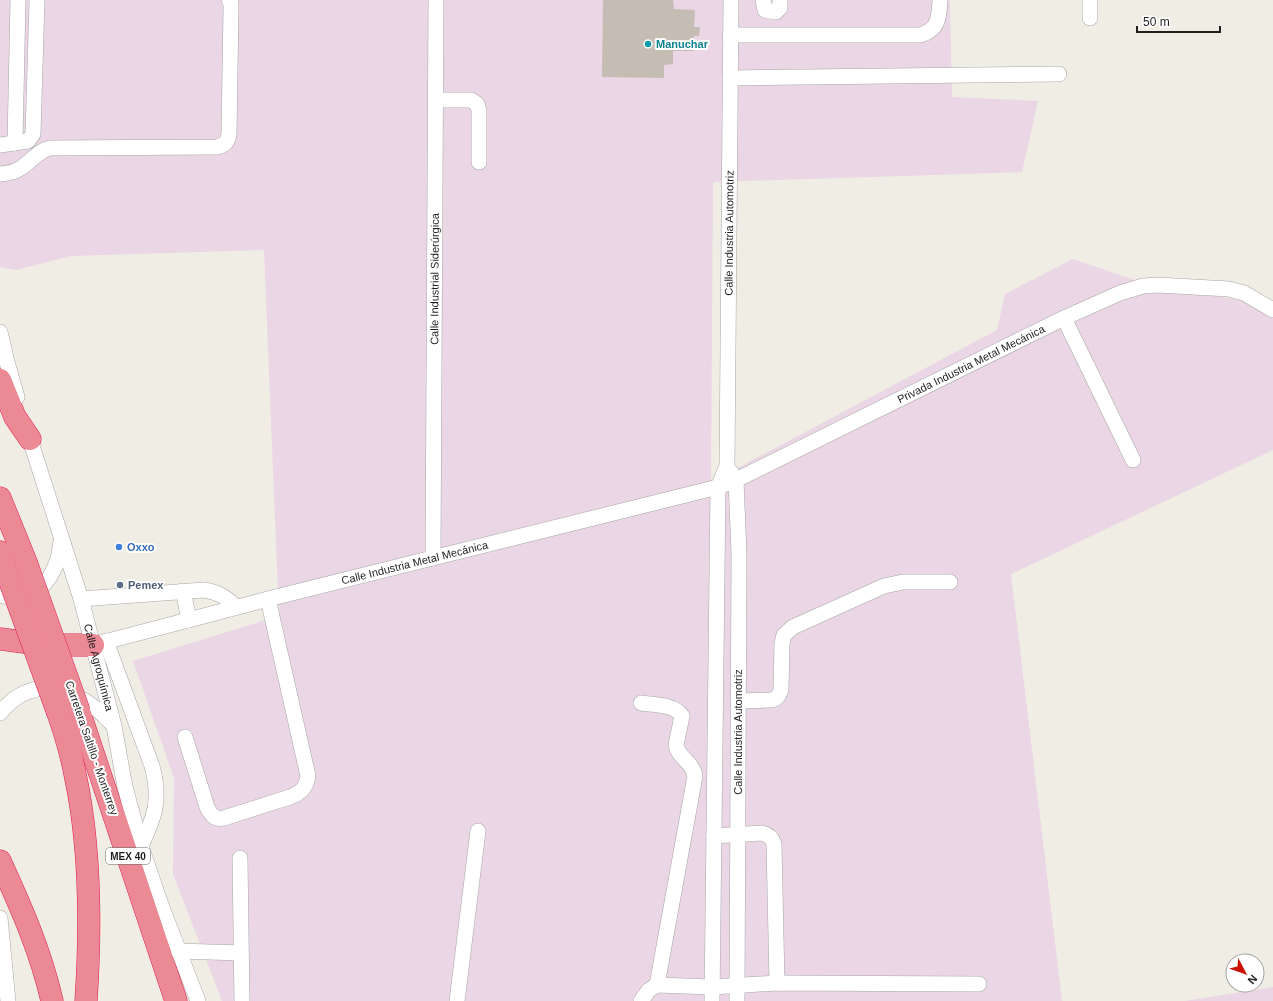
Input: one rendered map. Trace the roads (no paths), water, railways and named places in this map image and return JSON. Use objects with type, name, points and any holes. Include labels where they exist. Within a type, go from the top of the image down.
[{"type":"highway","points":[[0,380],[15,417],[30,439]]},
{"type":"highway","name":"Carretera Saltillo - Monterrey","points":[[0,498],[26,562],[69,712],[68,745],[76,775],[85,845],[89,934],[86,1001]]},
{"type":"highway","name":"Carretera Saltillo - Monterrey","points":[[3,560],[69,712],[176,1001]]},
{"type":"highway","points":[[0,639],[46,645],[100,643]]},
{"type":"highway","points":[[0,861],[24,912],[45,969],[52,1001]]},
{"type":"street","points":[[15,143],[18,0]]},
{"type":"street","points":[[0,146],[28,141],[33,134],[37,0]]},
{"type":"street","points":[[0,174],[13,172],[19,169],[38,153],[44,149],[50,148],[223,146],[229,139],[231,3],[229,0]]},
{"type":"street","name":"Calle Industrial Siderúrgica","points":[[433,558],[436,0]]},
{"type":"street","name":"Calle Industria Automotriz","points":[[712,994],[718,487],[727,466],[731,0]]},
{"type":"street","points":[[763,0],[764,10],[776,12],[780,8],[780,0]]},
{"type":"street","points":[[730,35],[920,35],[930,31],[935,26],[938,20],[940,0]]},
{"type":"street","points":[[1090,0],[1090,18]]},
{"type":"street","points":[[730,78],[1059,74]]},
{"type":"street","points":[[436,100],[471,100],[477,104],[479,110],[479,162]]},
{"type":"street","name":"Privada Industria Metal Mecánica","points":[[736,480],[1064,318],[1120,293],[1143,286],[1158,285],[1229,289],[1244,294],[1273,310]]},
{"type":"street","points":[[1064,318],[1133,460]]},
{"type":"street","name":"Calle Agroquímica","points":[[0,332],[14,389],[81,599],[100,643],[125,787],[141,846],[178,951],[198,1001]]},
{"type":"street","points":[[727,466],[736,480]]},
{"type":"street","name":"Calle Industria Automotriz","points":[[736,480],[739,554],[737,1001]]},
{"type":"street","name":"Calle Industria Metal Mecánica","points":[[100,643],[236,607],[718,487],[736,480]]},
{"type":"street","points":[[0,594],[23,596],[41,587],[53,572],[57,563],[62,539]]},
{"type":"street","points":[[738,701],[771,700],[775,699],[779,695],[781,690],[782,643],[784,636],[793,627],[884,586],[903,582],[950,582]]},
{"type":"street","points":[[81,599],[204,590],[214,592],[228,599],[236,607]]},
{"type":"street","points":[[183,591],[190,620]]},
{"type":"street","points":[[185,737],[207,808],[210,814],[214,817],[220,819],[224,818],[290,798],[297,795],[307,784],[308,776],[268,599]]},
{"type":"street","points":[[100,643],[152,766],[156,780],[157,795],[155,810],[141,846]]},
{"type":"street","points":[[0,713],[7,704],[20,695],[33,690],[45,688],[60,689],[76,695],[88,702],[101,712],[114,726]]},
{"type":"street","points":[[641,703],[675,709],[680,712],[682,716],[676,745],[677,749],[692,766],[695,776],[657,985]]},
{"type":"street","points":[[457,1001],[478,831]]},
{"type":"street","points":[[714,836],[762,833],[770,836],[774,844],[777,983]]},
{"type":"street","points":[[240,858],[242,1001]]},
{"type":"street","points":[[0,918],[8,1001]]},
{"type":"street","points":[[178,951],[242,953]]},
{"type":"street","points":[[641,1001],[649,990],[657,985],[712,994],[738,985],[777,983],[979,984]]},
{"type":"place","name":"Manuchar","points":[[648,44]]},
{"type":"place","name":"Oxxo","points":[[119,547]]},
{"type":"place","name":"Pemex","points":[[120,585]]}]
